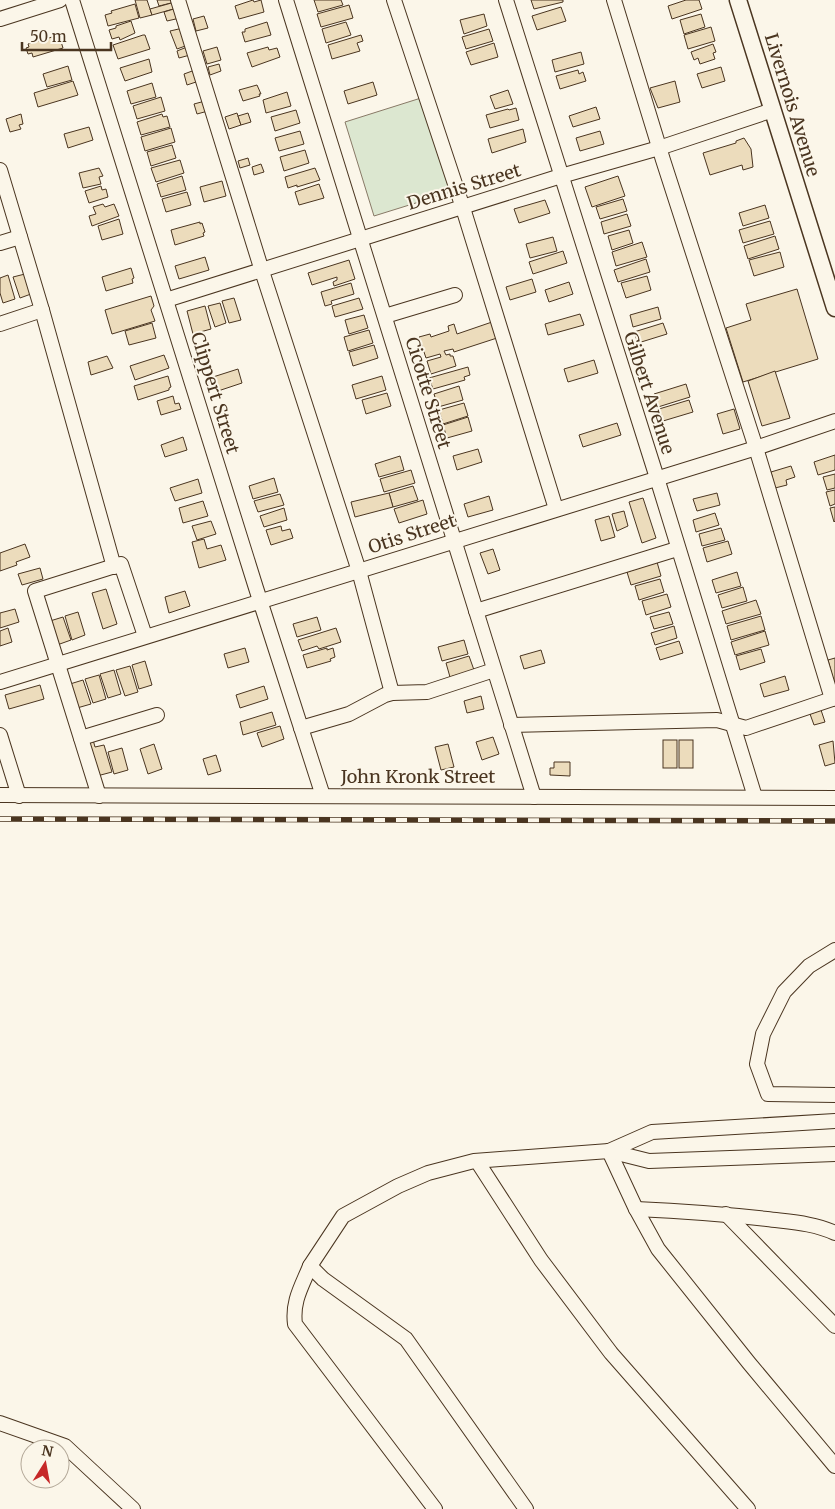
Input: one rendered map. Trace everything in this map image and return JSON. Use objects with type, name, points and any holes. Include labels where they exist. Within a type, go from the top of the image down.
[{"type":"main road","name":"Livernois Avenue","points":[[738,0],[835,308]]},
{"type":"street","points":[[0,19],[60,0]]},
{"type":"street","name":"Clippert Street","points":[[72,0],[260,600],[324,796]]},
{"type":"street","points":[[178,0],[262,271],[359,571],[392,693]]},
{"type":"street","name":"Cicotte Street","points":[[286,0],[534,797]]},
{"type":"street","points":[[394,0],[463,208],[556,509]]},
{"type":"street","name":"Gilbert Avenue","points":[[506,0],[657,478],[677,549],[733,724],[754,797]]},
{"type":"street","points":[[511,725],[716,720],[746,728],[834,698],[659,148],[614,0]]},
{"type":"street","name":"Dennis Street","points":[[166,300],[561,176],[659,148],[773,110]]},
{"type":"street","points":[[0,170],[42,310],[114,567]]},
{"type":"street","points":[[0,242],[20,236]]},
{"type":"street","points":[[385,316],[455,295]]},
{"type":"street","points":[[0,324],[42,310]]},
{"type":"street","name":"Otis Street","points":[[0,682],[756,448],[835,421]]},
{"type":"street","points":[[476,611],[677,549]]},
{"type":"street","points":[[99,796],[35,591],[122,564],[145,636]]},
{"type":"street","points":[[301,728],[349,714],[375,699],[392,693],[427,692],[494,670]]},
{"type":"street","points":[[80,738],[157,715]]},
{"type":"street","points":[[0,735],[19,796]]},
{"type":"street","name":"John Kronk Street","points":[[0,795],[835,798]]},
{"type":"street","points":[[835,950],[809,966],[784,992],[763,1034],[757,1064],[768,1094],[835,1095]]},
{"type":"street","points":[[609,1151],[652,1132],[835,1121]]},
{"type":"street","points":[[609,1151],[636,1209],[658,1249],[749,1363],[835,1466]]},
{"type":"street","points":[[435,1509],[295,1324],[293,1312],[297,1296],[310,1266],[343,1216],[398,1186],[428,1173],[477,1161],[609,1151],[649,1161],[835,1154]]},
{"type":"street","points":[[477,1161],[540,1260],[611,1353],[748,1509]]},
{"type":"street","points":[[636,1209],[726,1214],[802,1224],[827,1229],[835,1233]]},
{"type":"street","points":[[726,1214],[835,1326]]},
{"type":"street","points":[[310,1266],[323,1279],[406,1339],[526,1509]]},
{"type":"street","points":[[0,1423],[65,1446],[133,1509]]},
{"type":"green space","points":[[421,98],[451,192],[374,216],[345,122]]},
{"type":"building","points":[[135,0],[147,0],[152,15],[140,18]]},
{"type":"building","points":[[157,0],[175,0],[175,2],[159,6]]},
{"type":"building","points":[[253,0],[254,2],[261,0],[264,12],[239,19],[235,6]]},
{"type":"building","points":[[314,0],[341,0],[343,5],[318,12]]},
{"type":"building","points":[[531,0],[563,0],[563,2],[534,9]]},
{"type":"building","points":[[686,0],[699,0],[702,9],[672,19],[668,6]]},
{"type":"building","points":[[175,2],[177,8],[152,15],[150,9]]},
{"type":"building","points":[[135,4],[139,18],[108,26],[105,15],[112,13],[111,11]]},
{"type":"building","points":[[349,5],[353,18],[321,27],[317,14]]},
{"type":"building","points":[[561,7],[566,21],[537,30],[532,16]]},
{"type":"building","points":[[177,8],[180,18],[167,21],[164,12]]},
{"type":"building","points":[[484,14],[487,26],[464,34],[460,20]]},
{"type":"building","points":[[701,14],[705,27],[684,34],[680,20]]},
{"type":"building","points":[[204,16],[208,28],[196,31],[193,19]]},
{"type":"building","points":[[131,21],[135,33],[120,40],[119,37],[112,39],[109,30]]},
{"type":"building","points":[[267,22],[271,35],[245,42],[242,32],[245,32],[245,29]]},
{"type":"building","points":[[346,22],[351,35],[326,43],[322,29]]},
{"type":"building","points":[[711,27],[715,41],[688,49],[684,35]]},
{"type":"building","points":[[183,28],[188,45],[177,49],[170,31]]},
{"type":"building","points":[[489,29],[493,41],[466,49],[462,37]]},
{"type":"building","points":[[59,35],[63,48],[33,57],[32,53],[28,54],[26,48],[29,47],[28,44]]},
{"type":"building","points":[[145,35],[150,49],[118,59],[113,45]]},
{"type":"building","points":[[361,35],[363,41],[357,43],[360,51],[332,59],[328,45]]},
{"type":"building","points":[[494,43],[498,57],[471,65],[466,52]]},
{"type":"building","points":[[713,44],[716,52],[713,53],[715,59],[700,64],[698,58],[694,60],[691,52]]},
{"type":"building","points":[[187,47],[190,55],[179,58],[177,51]]},
{"type":"building","points":[[217,47],[221,60],[207,64],[203,51]]},
{"type":"building","points":[[268,47],[269,50],[277,48],[280,57],[252,67],[247,53]]},
{"type":"building","points":[[581,52],[584,64],[555,72],[552,60]]},
{"type":"building","points":[[149,59],[152,72],[125,81],[120,68]]},
{"type":"building","points":[[219,64],[221,71],[210,75],[208,67]]},
{"type":"building","points":[[68,66],[72,80],[47,87],[43,74]]},
{"type":"building","points":[[721,67],[725,81],[702,88],[697,74]]},
{"type":"building","points":[[195,70],[199,81],[187,85],[184,74]]},
{"type":"building","points":[[578,70],[579,74],[583,72],[586,81],[560,89],[556,76]]},
{"type":"building","points":[[73,81],[78,95],[38,107],[34,93]]},
{"type":"building","points":[[675,81],[680,102],[658,108],[650,88]]},
{"type":"building","points":[[373,82],[377,95],[348,104],[344,91]]},
{"type":"building","points":[[152,83],[156,97],[131,104],[127,91]]},
{"type":"building","points":[[257,85],[260,96],[243,101],[239,90]]},
{"type":"building","points":[[508,90],[513,104],[495,109],[490,96]]},
{"type":"building","points":[[287,92],[291,106],[266,113],[263,100]]},
{"type":"building","points":[[161,97],[165,111],[137,119],[133,106]]},
{"type":"building","points":[[205,101],[208,111],[197,114],[194,104]]},
{"type":"building","points":[[596,107],[600,119],[573,127],[569,116]]},
{"type":"building","points":[[516,108],[519,120],[490,128],[486,115]]},
{"type":"building","points":[[296,110],[300,123],[275,131],[271,117]]},
{"type":"building","points":[[237,113],[241,125],[229,129],[225,117]]},
{"type":"building","points":[[248,113],[251,122],[241,125],[238,116]]},
{"type":"building","points":[[21,114],[23,124],[19,125],[21,129],[10,132],[6,119]]},
{"type":"building","points":[[162,114],[163,117],[167,116],[170,127],[141,135],[137,122]]},
{"type":"building","points":[[89,127],[93,140],[68,148],[64,134]]},
{"type":"building","points":[[171,128],[175,142],[145,151],[141,137]]},
{"type":"building","points":[[523,129],[526,142],[492,153],[488,139]]},
{"type":"building","points":[[300,131],[304,144],[279,151],[275,138]]},
{"type":"building","points":[[600,131],[604,144],[580,151],[576,138]]},
{"type":"building","points":[[744,138],[751,149],[753,167],[743,170],[742,165],[710,175],[703,153],[736,143],[736,141]]},
{"type":"building","points":[[172,145],[176,158],[151,166],[147,152]]},
{"type":"building","points":[[305,150],[309,163],[284,171],[280,157]]},
{"type":"building","points":[[248,158],[250,165],[240,168],[238,161]]},
{"type":"building","points":[[180,160],[184,173],[156,182],[151,168]]},
{"type":"building","points":[[261,164],[264,172],[254,175],[252,167]]},
{"type":"building","points":[[99,168],[103,176],[99,177],[101,184],[83,188],[79,173]]},
{"type":"building","points":[[315,168],[320,180],[288,188],[285,177]]},
{"type":"building","points":[[182,176],[186,190],[161,197],[157,184]]},
{"type":"building","points":[[618,176],[625,196],[592,207],[585,187]]},
{"type":"building","points":[[222,181],[226,196],[204,202],[200,187]]},
{"type":"building","points":[[319,184],[324,198],[299,205],[295,192]]},
{"type":"building","points":[[101,186],[102,190],[106,189],[108,197],[89,203],[85,191]]},
{"type":"building","points":[[187,192],[191,205],[166,212],[162,199]]},
{"type":"building","points":[[623,199],[627,211],[600,219],[596,207]]},
{"type":"building","points":[[545,200],[550,213],[519,223],[514,209]]},
{"type":"building","points":[[103,204],[105,207],[114,204],[119,216],[92,226],[89,216],[96,214],[93,207]]},
{"type":"building","points":[[765,205],[769,218],[743,226],[739,213]]},
{"type":"building","points":[[627,214],[631,226],[604,234],[601,222]]},
{"type":"building","points":[[119,219],[123,234],[102,240],[98,226]]},
{"type":"building","points":[[770,221],[774,234],[743,243],[739,230]]},
{"type":"building","points":[[200,222],[205,232],[203,233],[204,236],[175,245],[171,230]]},
{"type":"building","points":[[629,230],[633,243],[612,250],[608,236]]},
{"type":"building","points":[[775,236],[779,249],[748,259],[744,246]]},
{"type":"building","points":[[553,237],[557,251],[530,258],[526,244]]},
{"type":"building","points":[[642,242],[647,257],[616,266],[612,252]]},
{"type":"building","points":[[563,251],[567,263],[533,274],[529,262]]},
{"type":"building","points":[[780,252],[784,267],[754,276],[749,260]]},
{"type":"building","points":[[205,257],[209,270],[179,279],[175,266]]},
{"type":"building","points":[[646,259],[650,272],[618,282],[614,270]]},
{"type":"building","points":[[349,260],[355,279],[334,286],[333,282],[337,280],[337,277],[312,285],[308,273]]},
{"type":"building","points":[[131,268],[134,278],[132,279],[133,283],[106,291],[102,277]]},
{"type":"building","points":[[25,274],[31,294],[20,298],[13,277]]},
{"type":"building","points":[[8,275],[15,299],[3,303],[0,293],[0,278]]},
{"type":"building","points":[[647,276],[651,290],[626,298],[621,283]]},
{"type":"building","points":[[532,279],[536,292],[510,300],[506,287]]},
{"type":"building","points":[[569,282],[573,294],[549,302],[545,290]]},
{"type":"building","points":[[351,283],[354,294],[331,301],[332,304],[325,306],[321,292]]},
{"type":"building","points":[[797,289],[818,359],[743,382],[726,328],[751,320],[746,304]]},
{"type":"building","points":[[151,296],[154,306],[151,310],[155,321],[112,334],[105,310]]},
{"type":"building","points":[[234,298],[241,320],[229,323],[222,301]]},
{"type":"building","points":[[359,298],[363,309],[335,317],[332,306]]},
{"type":"building","points":[[220,303],[226,323],[215,327],[208,306]]},
{"type":"building","points":[[205,306],[211,329],[193,334],[187,311]]},
{"type":"building","points":[[658,307],[661,319],[633,327],[630,315]]},
{"type":"building","points":[[580,314],[584,325],[548,335],[545,324]]},
{"type":"building","points":[[364,315],[368,328],[349,334],[345,320]]},
{"type":"building","points":[[492,322],[497,338],[454,352],[453,349],[444,351],[446,355],[450,354],[450,356],[453,356],[456,366],[431,374],[427,361],[441,357],[440,354],[426,358],[419,337],[430,334],[431,337],[449,331],[448,326],[454,324],[457,334]]},
{"type":"building","points":[[152,323],[156,338],[129,345],[125,331]]},
{"type":"building","points":[[663,323],[667,334],[638,343],[634,332]]},
{"type":"building","points":[[369,330],[373,343],[348,351],[344,337]]},
{"type":"building","points":[[374,345],[378,358],[353,366],[349,352]]},
{"type":"building","points":[[164,355],[169,368],[135,380],[130,366]]},
{"type":"building","points":[[107,356],[113,368],[91,375],[88,362]]},
{"type":"building","points":[[594,360],[598,373],[568,382],[564,369]]},
{"type":"building","points":[[468,367],[470,375],[464,377],[465,380],[433,389],[429,378]]},
{"type":"building","points":[[238,369],[242,383],[218,391],[213,377]]},
{"type":"building","points":[[775,371],[790,418],[762,426],[748,381]]},
{"type":"building","points":[[168,376],[171,387],[169,390],[138,400],[134,386]]},
{"type":"building","points":[[382,376],[386,390],[356,399],[352,385]]},
{"type":"building","points":[[686,384],[690,397],[658,407],[654,394]]},
{"type":"building","points":[[459,386],[463,400],[438,407],[434,394]]},
{"type":"building","points":[[387,393],[391,406],[366,414],[362,400]]},
{"type":"building","points":[[173,396],[175,404],[179,403],[181,409],[161,415],[157,401]]},
{"type":"building","points":[[689,400],[693,412],[663,421],[659,409]]},
{"type":"building","points":[[464,403],[468,416],[443,424],[439,410]]},
{"type":"building","points":[[734,409],[740,429],[723,434],[717,414]]},
{"type":"building","points":[[468,417],[472,431],[447,438],[443,425]]},
{"type":"building","points":[[617,423],[621,435],[583,447],[579,435]]},
{"type":"building","points":[[183,437],[187,450],[165,457],[161,445]]},
{"type":"building","points":[[478,449],[482,462],[457,470],[453,456]]},
{"type":"building","points":[[835,455],[835,470],[818,475],[814,462]]},
{"type":"building","points":[[400,456],[404,470],[379,477],[375,464]]},
{"type":"building","points":[[791,466],[795,477],[786,480],[787,485],[775,488],[771,472]]},
{"type":"building","points":[[411,470],[415,483],[384,492],[380,479]]},
{"type":"building","points":[[835,474],[835,488],[827,490],[823,477]]},
{"type":"building","points":[[274,478],[278,492],[253,499],[249,486]]},
{"type":"building","points":[[198,479],[202,493],[175,501],[170,488]]},
{"type":"building","points":[[413,486],[418,500],[393,507],[389,493]]},
{"type":"building","points":[[835,490],[835,504],[830,506],[826,492]]},
{"type":"building","points":[[389,493],[393,507],[355,517],[351,502]]},
{"type":"building","points":[[717,493],[720,505],[697,511],[693,499]]},
{"type":"building","points":[[280,494],[284,505],[258,512],[254,501]]},
{"type":"building","points":[[489,496],[493,510],[468,517],[464,504]]},
{"type":"building","points":[[643,498],[656,538],[642,543],[629,502]]},
{"type":"building","points":[[423,500],[427,514],[399,523],[394,509]]},
{"type":"building","points":[[203,501],[208,516],[183,523],[179,508]]},
{"type":"building","points":[[835,507],[835,521],[834,522],[830,508]]},
{"type":"building","points":[[284,508],[287,520],[264,527],[260,516]]},
{"type":"building","points":[[624,511],[628,526],[617,531],[612,514]]},
{"type":"building","points":[[715,513],[719,525],[696,532],[693,520]]},
{"type":"building","points":[[609,516],[615,537],[601,541],[595,520]]},
{"type":"building","points":[[211,521],[216,534],[197,540],[192,526]]},
{"type":"building","points":[[281,526],[282,531],[290,529],[293,538],[271,545],[266,530]]},
{"type":"building","points":[[721,528],[725,540],[702,546],[699,534]]},
{"type":"building","points":[[204,539],[207,549],[221,545],[226,560],[199,568],[192,542]]},
{"type":"building","points":[[728,541],[732,554],[707,562],[703,548]]},
{"type":"building","points":[[25,544],[30,557],[16,562],[17,565],[0,571],[0,553]]},
{"type":"building","points":[[493,549],[500,570],[488,574],[480,553]]},
{"type":"building","points":[[657,562],[661,576],[631,585],[627,572]]},
{"type":"building","points":[[40,568],[43,579],[22,585],[18,574]]},
{"type":"building","points":[[737,572],[741,586],[716,593],[712,580]]},
{"type":"building","points":[[660,579],[664,592],[639,600],[635,586]]},
{"type":"building","points":[[743,587],[747,601],[722,608],[718,595]]},
{"type":"building","points":[[106,589],[117,624],[103,629],[92,593]]},
{"type":"building","points":[[185,591],[190,606],[169,613],[165,597]]},
{"type":"building","points":[[667,594],[671,607],[646,615],[642,601]]},
{"type":"building","points":[[756,600],[761,614],[726,624],[722,611]]},
{"type":"building","points":[[15,609],[19,622],[0,628],[0,613]]},
{"type":"building","points":[[78,612],[85,635],[72,640],[65,616]]},
{"type":"building","points":[[669,612],[673,624],[654,629],[650,617]]},
{"type":"building","points":[[761,616],[765,630],[731,640],[727,626]]},
{"type":"building","points":[[63,617],[71,640],[57,645],[50,621]]},
{"type":"building","points":[[317,617],[321,630],[297,637],[293,624]]},
{"type":"building","points":[[674,626],[677,638],[655,645],[651,633]]},
{"type":"building","points":[[8,628],[12,642],[0,646],[0,631]]},
{"type":"building","points":[[336,628],[341,642],[319,649],[317,646],[302,651],[298,640]]},
{"type":"building","points":[[765,631],[769,645],[735,655],[731,642]]},
{"type":"building","points":[[464,640],[468,654],[442,661],[438,647]]},
{"type":"building","points":[[679,641],[683,653],[660,660],[656,648]]},
{"type":"building","points":[[245,648],[249,662],[228,668],[224,654]]},
{"type":"building","points":[[327,648],[327,650],[333,648],[335,657],[330,659],[331,661],[307,668],[303,655]]},
{"type":"building","points":[[761,649],[765,662],[740,670],[736,656]]},
{"type":"building","points":[[541,650],[545,663],[524,669],[520,656]]},
{"type":"building","points":[[469,656],[474,670],[450,677],[446,663]]},
{"type":"building","points":[[835,658],[835,686],[828,660]]},
{"type":"building","points":[[145,661],[152,685],[139,689],[132,665]]},
{"type":"building","points":[[130,666],[138,692],[125,696],[116,670]]},
{"type":"building","points":[[114,670],[121,694],[108,698],[100,674]]},
{"type":"building","points":[[99,675],[106,699],[93,703],[85,679]]},
{"type":"building","points":[[785,676],[789,690],[764,697],[760,684]]},
{"type":"building","points":[[83,680],[91,704],[77,708],[70,684]]},
{"type":"building","points":[[40,685],[44,699],[9,709],[5,695]]},
{"type":"building","points":[[264,686],[268,699],[240,708],[236,695]]},
{"type":"building","points":[[481,696],[484,709],[467,713],[464,701]]},
{"type":"building","points":[[821,710],[825,722],[814,725],[810,714]]},
{"type":"building","points":[[272,712],[276,725],[243,735],[240,722]]},
{"type":"building","points":[[280,726],[284,739],[262,747],[257,733]]},
{"type":"building","points":[[92,736],[95,747],[104,745],[112,772],[97,776],[86,738]]},
{"type":"building","points":[[493,737],[499,754],[482,760],[476,742]]},
{"type":"building","points":[[663,740],[677,740],[677,768],[663,768]]},
{"type":"building","points":[[679,740],[693,740],[693,768],[679,768]]},
{"type":"building","points":[[833,741],[835,763],[825,766],[819,745]]},
{"type":"building","points":[[154,744],[162,769],[148,774],[140,749]]},
{"type":"building","points":[[448,744],[454,767],[441,770],[435,747]]},
{"type":"building","points":[[122,748],[128,770],[114,774],[108,752]]},
{"type":"building","points":[[216,755],[221,771],[208,775],[203,759]]},
{"type":"building","points":[[554,762],[570,762],[570,776],[550,775],[550,768],[554,768]]},
{"type":"railway","points":[[0,819],[835,821]]}]
